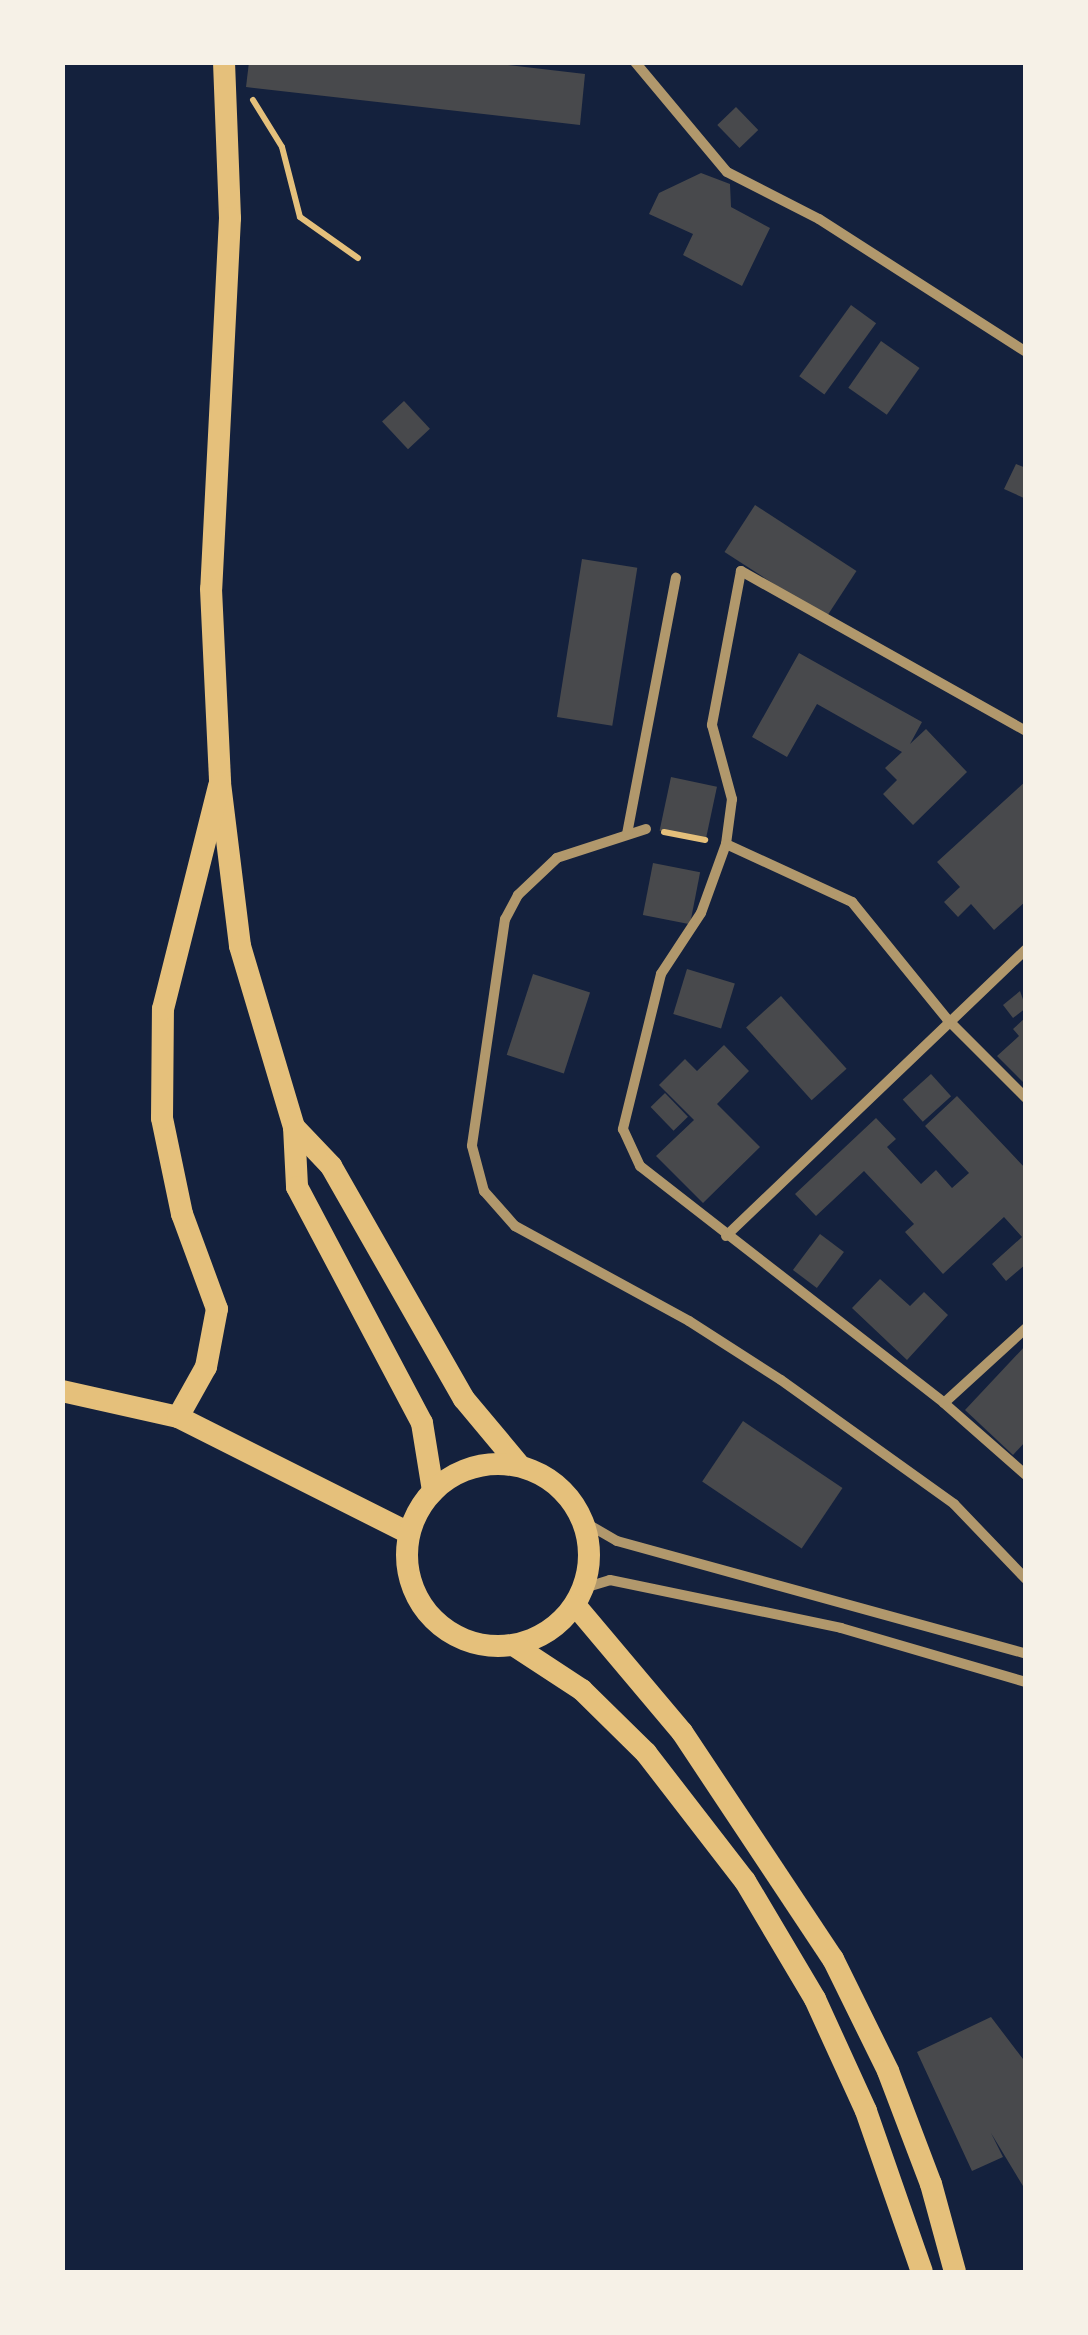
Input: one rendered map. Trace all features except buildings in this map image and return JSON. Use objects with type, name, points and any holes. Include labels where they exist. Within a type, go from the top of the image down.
[{"type":"main road","points":[[224,66],[230,218],[211,589],[220,783],[240,946],[294,1127],[297,1186],[422,1423],[433,1491]]},
{"type":"main road","points":[[178,1417],[206,1367],[217,1309],[182,1214],[162,1118],[163,1009],[220,783]]},
{"type":"main road","points":[[294,1127],[330,1166],[464,1400],[520,1466],[569,1497],[584,1522],[589,1566],[579,1597],[538,1638],[514,1646],[476,1643],[441,1627],[412,1584],[409,1533],[433,1491],[473,1467],[520,1466]]},
{"type":"main road","points":[[62,1390],[178,1417],[409,1533]]},
{"type":"main road","points":[[579,1597],[682,1732],[833,1959],[888,2071],[931,2184],[956,2272]]},
{"type":"main road","points":[[514,1646],[582,1690],[646,1752],[744,1881],[815,2000],[859,2095],[922,2272]]},
{"type":"street","points":[[635,62],[727,172],[819,219],[1026,352]]},
{"type":"street","points":[[1026,739],[1021,729],[741,571],[712,724],[732,799],[726,844],[701,912],[661,974],[625,1119],[628,1149],[726,1236],[944,1403],[1026,1476]]},
{"type":"street","points":[[626,834],[676,578]]},
{"type":"street","points":[[646,828],[557,858],[518,895],[505,919],[472,1146],[484,1191],[515,1226],[689,1321],[844,1425],[954,1504],[1026,1579]]},
{"type":"street","points":[[726,844],[852,902],[947,1019],[1026,1098]]},
{"type":"street","points":[[726,1236],[947,1019],[1026,949]]},
{"type":"street","points":[[944,1403],[1026,1328]]},
{"type":"street","points":[[584,1522],[616,1541],[1026,1654]]},
{"type":"street","points":[[579,1597],[610,1580],[841,1628],[1026,1682]]},
{"type":"path","points":[[224,66],[267,117],[300,216],[358,258]]},
{"type":"path","points":[[646,828],[726,844]]}]
